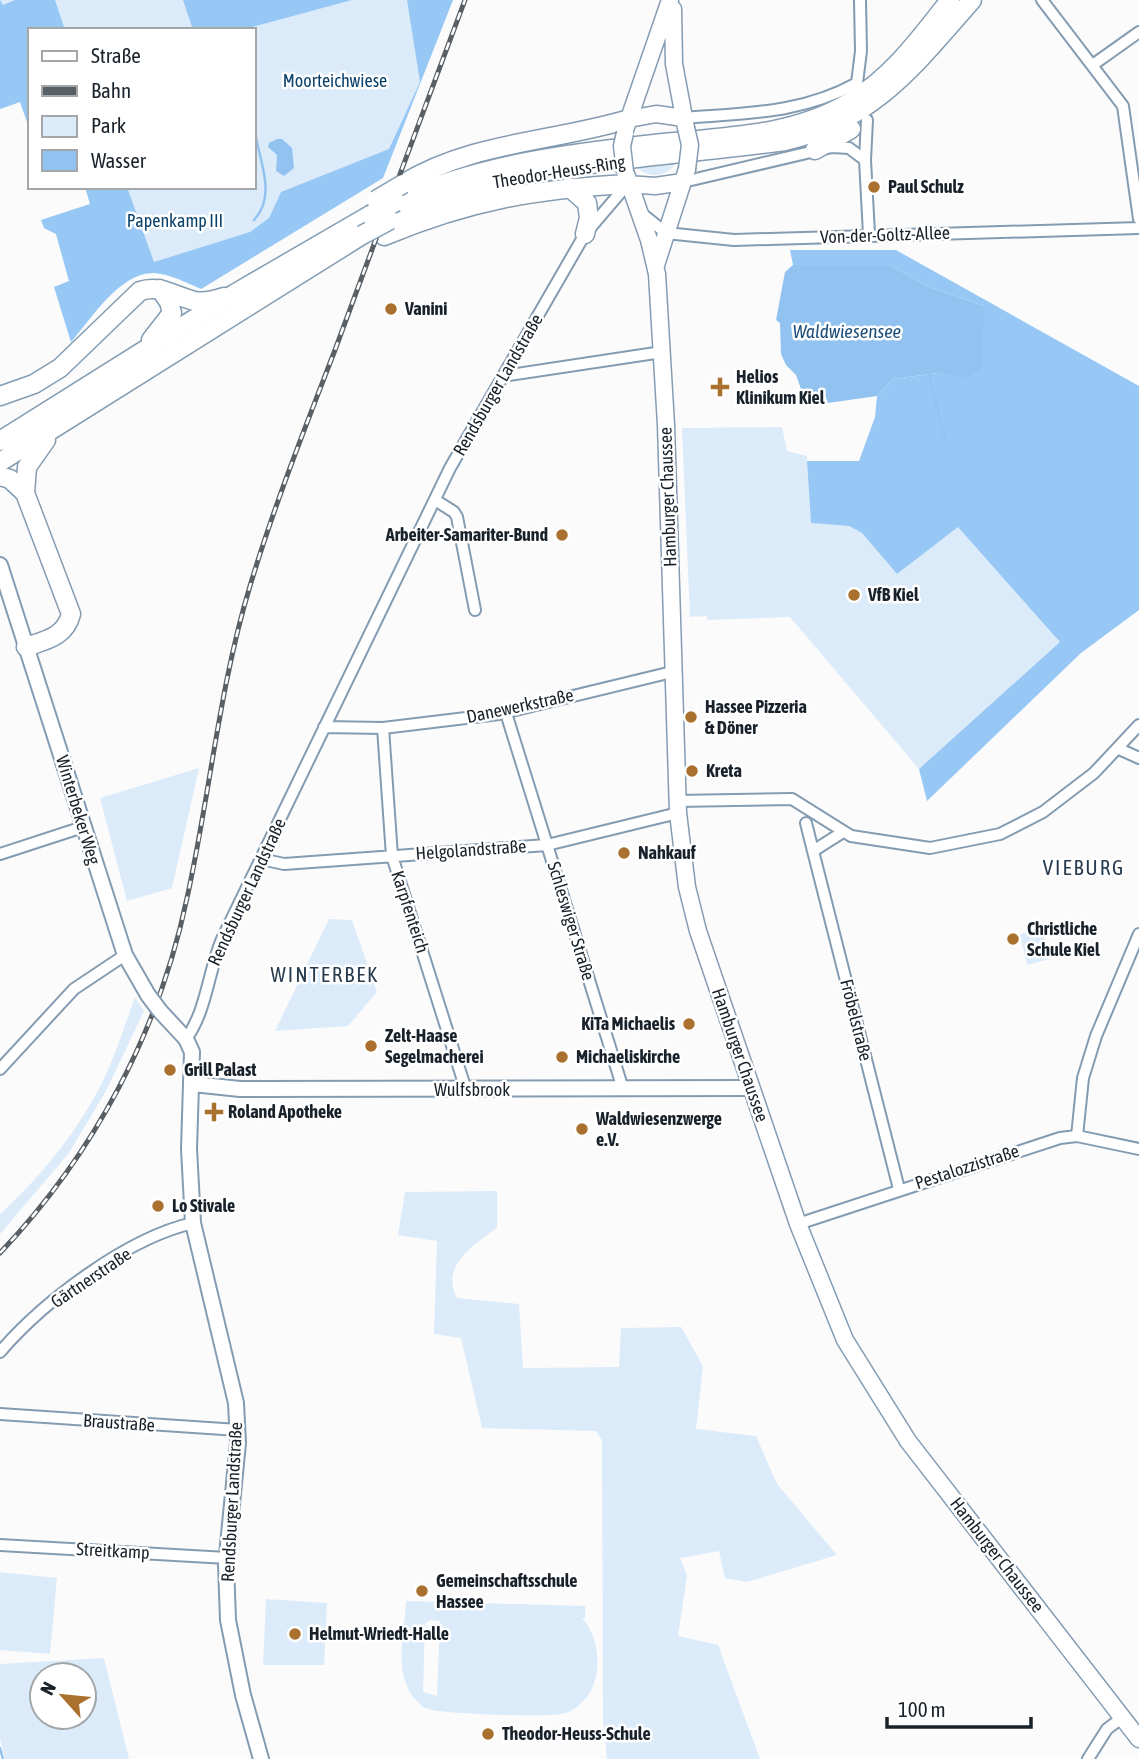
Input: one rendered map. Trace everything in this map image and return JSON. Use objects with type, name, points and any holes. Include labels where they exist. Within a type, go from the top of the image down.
[{"type":"highway","name":"Theodor-Heuss-Ring","points":[[0,441],[319,244],[373,207],[396,202],[463,176],[531,160],[781,129],[815,120],[851,102],[874,85],[928,28],[950,0]]},
{"type":"highway","points":[[815,150],[867,120],[905,89],[936,56],[972,0]]},
{"type":"highway","name":"Theodor-Heuss-Ring","points":[[0,462],[313,266],[442,197],[511,177],[785,141],[824,130],[883,96],[972,0]]},
{"type":"highway","points":[[857,83],[928,28]]},
{"type":"highway","points":[[373,207],[402,184],[431,168],[482,151],[627,126]]},
{"type":"highway","points":[[387,228],[464,206],[527,192],[627,178]]},
{"type":"highway","points":[[569,187],[587,203],[589,218],[585,234]]},
{"type":"highway","points":[[0,396],[34,384],[60,368],[83,350],[135,295],[146,289],[160,289],[199,302],[234,295]]},
{"type":"highway","points":[[128,363],[170,319],[172,309],[160,289]]},
{"type":"highway","points":[[26,647],[56,637],[64,630],[71,614],[25,493],[25,474],[30,461],[61,425]]},
{"type":"highway","points":[[0,477],[10,479],[25,493]]},
{"type":"main road","name":"Hamburger Chaussee","points":[[656,265],[685,176],[690,145],[674,64],[672,0]]},
{"type":"main road","name":"Hamburger Chaussee","points":[[672,0],[622,146],[627,178],[656,265],[662,352],[678,807],[692,908],[798,1224],[845,1340],[892,1418],[1139,1738]]},
{"type":"main road","points":[[627,126],[656,114],[685,123]]},
{"type":"main road","points":[[627,178],[656,186],[685,176]]},
{"type":"street","points":[[685,123],[777,112],[814,103],[857,83],[862,51],[860,0]]},
{"type":"street","points":[[1042,0],[1094,64],[1123,106],[1139,219]]},
{"type":"street","points":[[1094,64],[1139,32]]},
{"type":"street","points":[[867,120],[865,160],[869,234]]},
{"type":"street","points":[[685,176],[844,146],[865,160]]},
{"type":"street","name":"Rendsburger Landstraße","points":[[261,1759],[232,1645],[227,1607],[227,1558],[237,1430],[229,1363],[194,1223],[189,1149],[192,1052],[186,1039],[199,1021],[212,962],[435,500],[585,234],[627,178]]},
{"type":"street","points":[[639,211],[666,233]]},
{"type":"street","name":"Von-der-Goltz-Allee","points":[[666,233],[734,240],[1139,228]]},
{"type":"street","points":[[503,376],[662,352]]},
{"type":"street","points":[[435,500],[454,512],[457,517],[475,610]]},
{"type":"street","name":"Winterbeker Weg","points":[[0,565],[125,955],[148,995],[186,1039]]},
{"type":"street","name":"Danewerkstraße","points":[[324,727],[383,728],[506,713],[673,672]]},
{"type":"street","name":"Schleswiger Straße","points":[[506,713],[623,1089]]},
{"type":"street","name":"Helgolandstraße","points":[[261,859],[284,864],[547,845],[678,807],[792,799],[843,832],[863,839],[930,848],[1000,834],[1044,812],[1119,749],[1139,725]]},
{"type":"street","name":"Karpfenteich","points":[[383,728],[392,856],[466,1090]]},
{"type":"street","points":[[1119,749],[1139,758]]},
{"type":"street","name":"Fröbelstraße","points":[[806,823],[899,1189]]},
{"type":"street","points":[[0,854],[83,827]]},
{"type":"street","points":[[813,851],[843,832]]},
{"type":"street","points":[[1077,1136],[1083,1078],[1093,1046],[1139,934]]},
{"type":"street","points":[[0,1069],[74,989],[125,955]]},
{"type":"street","name":"Wulfsbrook","points":[[193,1084],[240,1089],[751,1088]]},
{"type":"street","name":"Pestalozzistraße","points":[[798,1224],[991,1158],[1060,1138],[1077,1136],[1139,1149]]},
{"type":"street","name":"Gärtnerstraße","points":[[0,1352],[38,1315],[92,1273],[149,1241],[194,1223]]},
{"type":"street","name":"Braustraße","points":[[0,1414],[237,1430]]},
{"type":"street","name":"Streitkamp","points":[[0,1545],[227,1558]]},
{"type":"street","points":[[1088,1759],[1107,1729],[1123,1717]]},
{"type":"green space","name":"Moorteichwiese","points":[[0,0],[453,0],[383,178],[201,289],[154,273],[130,280],[107,298],[71,342],[54,287],[69,281],[56,234],[44,228],[41,220],[90,204],[86,189],[256,189],[256,28],[28,28],[28,122],[20,102],[0,109]]},
{"type":"green space","points":[[677,162],[668,171],[658,175],[647,174],[637,168]]},
{"type":"green space","name":"VfB Kiel","points":[[782,427],[787,451],[807,456],[811,523],[849,526],[862,533],[897,574],[958,526],[1061,642],[919,769],[790,617],[707,620],[707,616],[690,617],[682,428]]},
{"type":"green space","points":[[199,768],[172,888],[127,901],[100,798]]},
{"type":"green space","points":[[329,919],[352,920],[377,992],[348,1026],[275,1031]]},
{"type":"green space","points":[[1042,928],[1050,959],[1027,965],[1020,934]]},
{"type":"green space","points":[[135,997],[144,1011],[106,1091],[69,1153],[0,1234],[0,1214],[60,1149],[97,1092],[115,1054]]},
{"type":"green space","points":[[497,1191],[497,1228],[470,1249],[456,1266],[453,1286],[457,1298],[519,1304],[523,1368],[619,1367],[621,1328],[681,1327],[703,1366],[696,1429],[756,1436],[777,1484],[837,1555],[747,1582],[725,1578],[719,1551],[680,1558],[687,1575],[678,1636],[718,1645],[760,1759],[607,1759],[603,1719],[602,1440],[596,1431],[482,1428],[461,1338],[434,1334],[437,1241],[398,1235],[405,1192]]},
{"type":"green space","points":[[0,1572],[57,1578],[50,1654],[0,1650]]},
{"type":"green space","name":"Helmut-Wriedt-Halle","points":[[266,1599],[327,1603],[324,1665],[263,1665]]},
{"type":"green space","points":[[406,1601],[585,1606],[585,1618],[582,1618],[590,1629],[597,1656],[594,1684],[578,1706],[566,1713],[474,1714],[428,1709],[415,1699],[409,1690],[402,1669]],"holes":[[[431,1620],[440,1621],[437,1696],[423,1692],[425,1623]]]},
{"type":"green space","points":[[104,1658],[129,1759],[5,1759],[0,1738],[0,1664],[28,1662],[28,1731],[98,1731],[98,1661],[52,1661]]},
{"type":"shaded area","points":[[0,0],[3,5],[15,0],[55,0],[64,28],[28,28],[28,122],[20,102],[0,109]]},
{"type":"shaded area","points":[[183,0],[352,0],[248,28],[192,28]]},
{"type":"shaded area","points":[[407,0],[453,0],[383,178],[201,289],[154,273],[130,280],[107,298],[71,342],[54,287],[69,281],[56,234],[44,228],[41,220],[90,204],[86,189],[128,189],[154,262],[250,232],[269,218],[281,192],[389,149],[420,82]]},
{"type":"shaded area","points":[[790,250],[896,250],[1139,386],[1139,610],[1081,653],[927,801],[919,769],[1060,642],[958,527],[897,574],[862,533],[849,526],[811,523],[807,461],[859,461],[875,417],[877,396],[893,379],[939,373],[984,306],[931,288],[889,265],[793,265]]},
{"type":"water","points":[[282,139],[292,148],[294,168],[284,176],[276,171],[277,155],[268,147],[269,143]]},
{"type":"water","name":"Waldwiesensee","points":[[793,265],[889,265],[931,288],[984,306],[982,366],[970,378],[939,373],[893,379],[877,396],[828,403],[825,395],[805,400],[796,375],[786,365],[781,354],[780,323],[776,320],[785,272]]},
{"type":"waterway","points":[[254,220],[265,198],[266,186],[256,136]]},
{"type":"waterway","points":[[929,375],[945,438]]},
{"type":"waterway","points":[[0,1748],[3,1759]]},
{"type":"railway","points":[[0,1253],[34,1215],[93,1133],[118,1089],[159,996],[175,948],[187,898],[230,663],[250,586],[290,467],[465,0]]},
{"type":"place","name":"Paul Schulz","points":[[874,187]]},
{"type":"place","name":"Vanini","points":[[391,309]]},
{"type":"place","name":"Helios Klinikum Kiel","points":[[720,387]]},
{"type":"place","name":"Arbeiter-Samariter-Bund","points":[[562,535]]},
{"type":"place","name":"VfB Kiel","points":[[854,595]]},
{"type":"place","name":"Hassee Pizzeria & Döner","points":[[691,717]]},
{"type":"place","name":"Kreta","points":[[692,771]]},
{"type":"place","name":"Nahkauf","points":[[624,853]]},
{"type":"place","name":"Christliche Schule Kiel","points":[[1013,939]]},
{"type":"place","name":"KiTa Michaelis","points":[[689,1024]]},
{"type":"place","name":"Zelt-Haase Segelmacherei","points":[[371,1046]]},
{"type":"place","name":"Michaeliskirche","points":[[562,1057]]},
{"type":"place","name":"Grill Palast","points":[[170,1070]]},
{"type":"place","name":"Roland Apotheke","points":[[214,1112]]},
{"type":"place","name":"Waldwiesenzwerge e.V.","points":[[582,1129]]},
{"type":"place","name":"Lo Stivale","points":[[158,1206]]},
{"type":"place","name":"Gemeinschaftsschule Hassee","points":[[422,1591]]},
{"type":"place","name":"Helmut-Wriedt-Halle","points":[[295,1634]]},
{"type":"place","name":"Theodor-Heuss-Schule","points":[[488,1734]]},
{"type":"district","name":"VIEBURG","points":[[1084,868]]},
{"type":"district","name":"WINTERBEK","points":[[325,975]]},
{"type":"park label","name":"Papenkamp III","points":[[175,221]]}]
